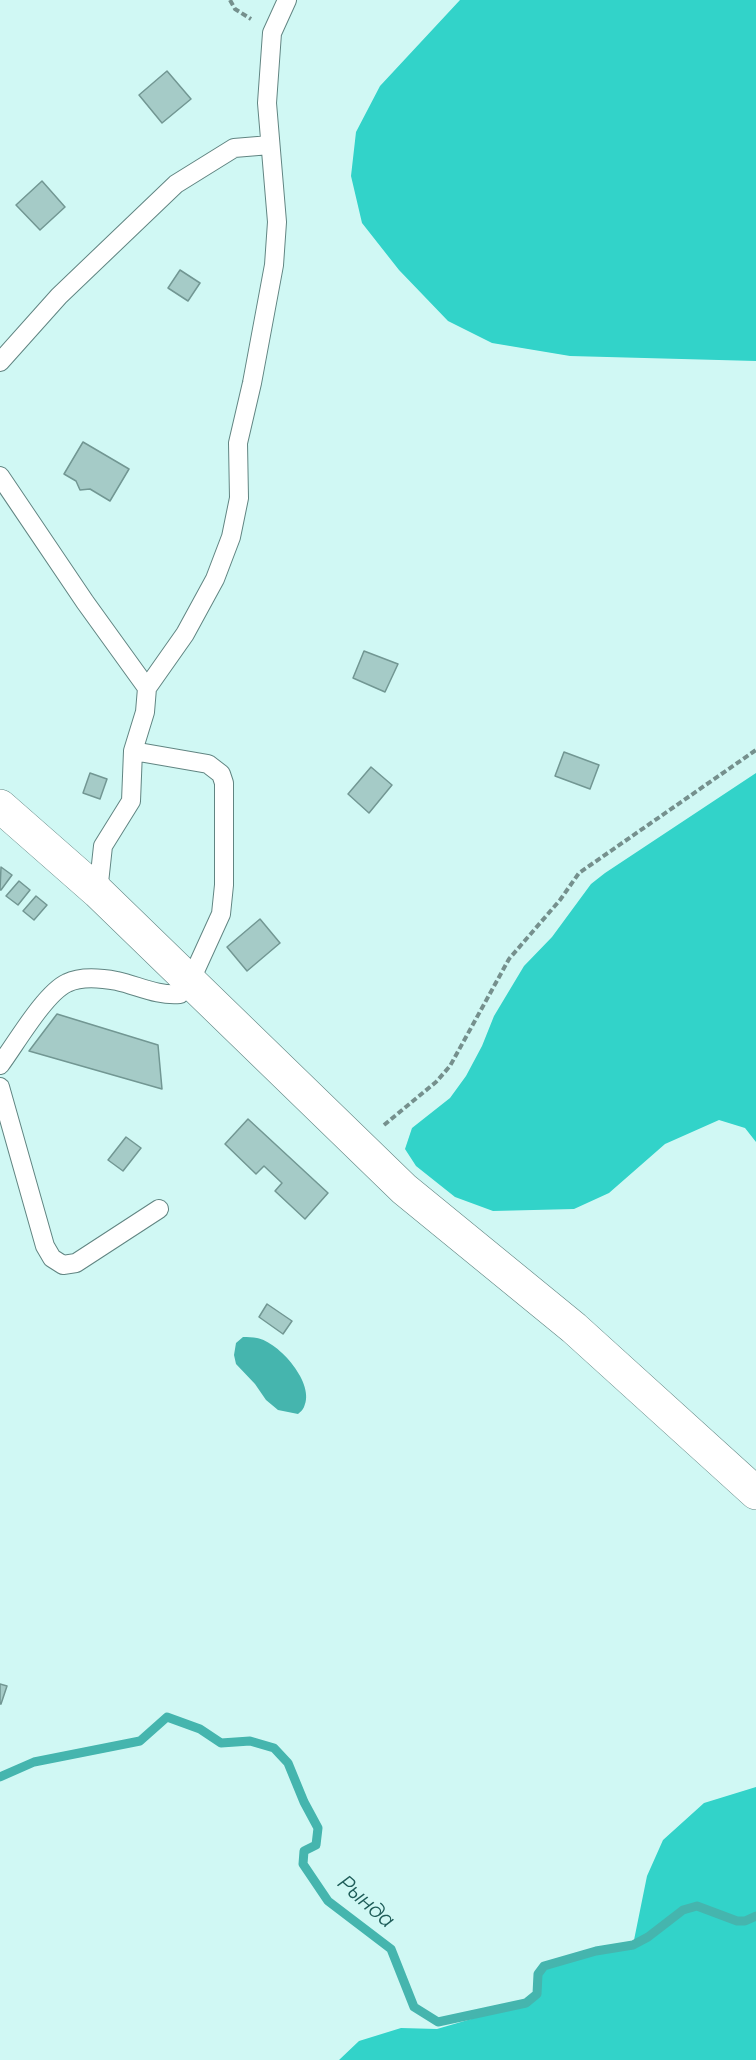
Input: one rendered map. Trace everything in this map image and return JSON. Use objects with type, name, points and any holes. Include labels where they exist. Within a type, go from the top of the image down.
[{"type":"street","points":[[0,806],[99,892],[405,1189],[574,1328],[756,1493]]},
{"type":"lane","points":[[99,892],[103,846],[131,801],[133,751],[145,712],[147,688],[185,634],[215,579],[231,537],[239,498],[238,444],[274,265],[278,222],[267,103],[272,33],[287,0]]},
{"type":"lane","points":[[0,362],[58,296],[176,184],[234,148],[270,145]]},
{"type":"lane","points":[[0,476],[85,602],[147,688]]},
{"type":"lane","points":[[0,1065],[51,994],[66,983],[87,978],[116,981],[145,991],[167,995],[180,994],[190,982],[218,921],[224,899],[224,783],[221,774],[208,764],[133,751]]},
{"type":"lane","points":[[0,1087],[45,1246],[52,1258],[63,1265],[76,1263],[159,1209]]},
{"type":"path","points":[[360,1145],[436,1082],[450,1066],[508,959],[560,900],[579,873],[756,750]]},
{"type":"shaded area","points":[[460,0],[756,0],[756,361],[570,356],[492,343],[448,321],[399,270],[362,223],[351,176],[356,132],[380,86]]},
{"type":"shaded area","points":[[756,773],[756,1142],[745,1128],[719,1120],[665,1144],[609,1193],[574,1209],[493,1211],[455,1197],[416,1166],[405,1149],[412,1128],[450,1098],[466,1076],[482,1046],[494,1016],[524,966],[552,937],[591,884]]},
{"type":"shaded area","points":[[243,1337],[266,1341],[293,1365],[305,1387],[304,1408],[298,1414],[278,1410],[266,1400],[236,1364],[234,1355],[236,1343]]},
{"type":"shaded area","points":[[756,1787],[756,2060],[339,2060],[359,2041],[401,2028],[437,2029],[526,2003],[537,1994],[539,1973],[543,1967],[559,1960],[633,1945],[647,1876],[663,1840],[704,1803]]},
{"type":"building","points":[[167,71],[191,99],[162,123],[139,95]]},
{"type":"building","points":[[42,181],[65,207],[40,230],[16,205]]},
{"type":"building","points":[[180,270],[200,283],[188,301],[168,288]]},
{"type":"building","points":[[83,442],[129,469],[110,501],[90,489],[80,490],[76,481],[64,474]]},
{"type":"building","points":[[364,651],[398,664],[385,692],[353,678]]},
{"type":"building","points":[[564,752],[599,765],[590,789],[555,776]]},
{"type":"building","points":[[371,767],[392,785],[369,813],[348,794]]},
{"type":"building","points":[[90,773],[107,779],[100,799],[83,793]]},
{"type":"building","points":[[1,867],[12,875],[0,890]]},
{"type":"building","points":[[19,881],[30,890],[18,905],[6,896]]},
{"type":"building","points":[[36,896],[47,905],[34,920],[23,911]]},
{"type":"building","points":[[260,919],[280,943],[247,971],[227,947]]},
{"type":"building","points":[[57,1014],[158,1045],[162,1089],[29,1051]]},
{"type":"building","points":[[248,1119],[328,1193],[305,1219],[275,1191],[282,1183],[264,1166],[256,1174],[225,1144]]},
{"type":"building","points":[[126,1137],[141,1148],[123,1171],[108,1160]]},
{"type":"building","points":[[267,1304],[292,1321],[283,1334],[259,1317]]},
{"type":"building","points":[[0,1684],[7,1686],[1,1704],[0,1704]]},
{"type":"waterway","name":"Рында","points":[[0,1777],[34,1762],[140,1741],[167,1717],[200,1729],[221,1743],[250,1741],[274,1748],[288,1763],[304,1802],[318,1828],[316,1845],[304,1851],[303,1864],[328,1901],[391,1949],[414,2007],[438,2022],[526,2003],[537,1994],[538,1974],[544,1966],[596,1951],[633,1945],[648,1937],[683,1910],[697,1906],[737,1921],[745,1921],[756,1916]]}]
